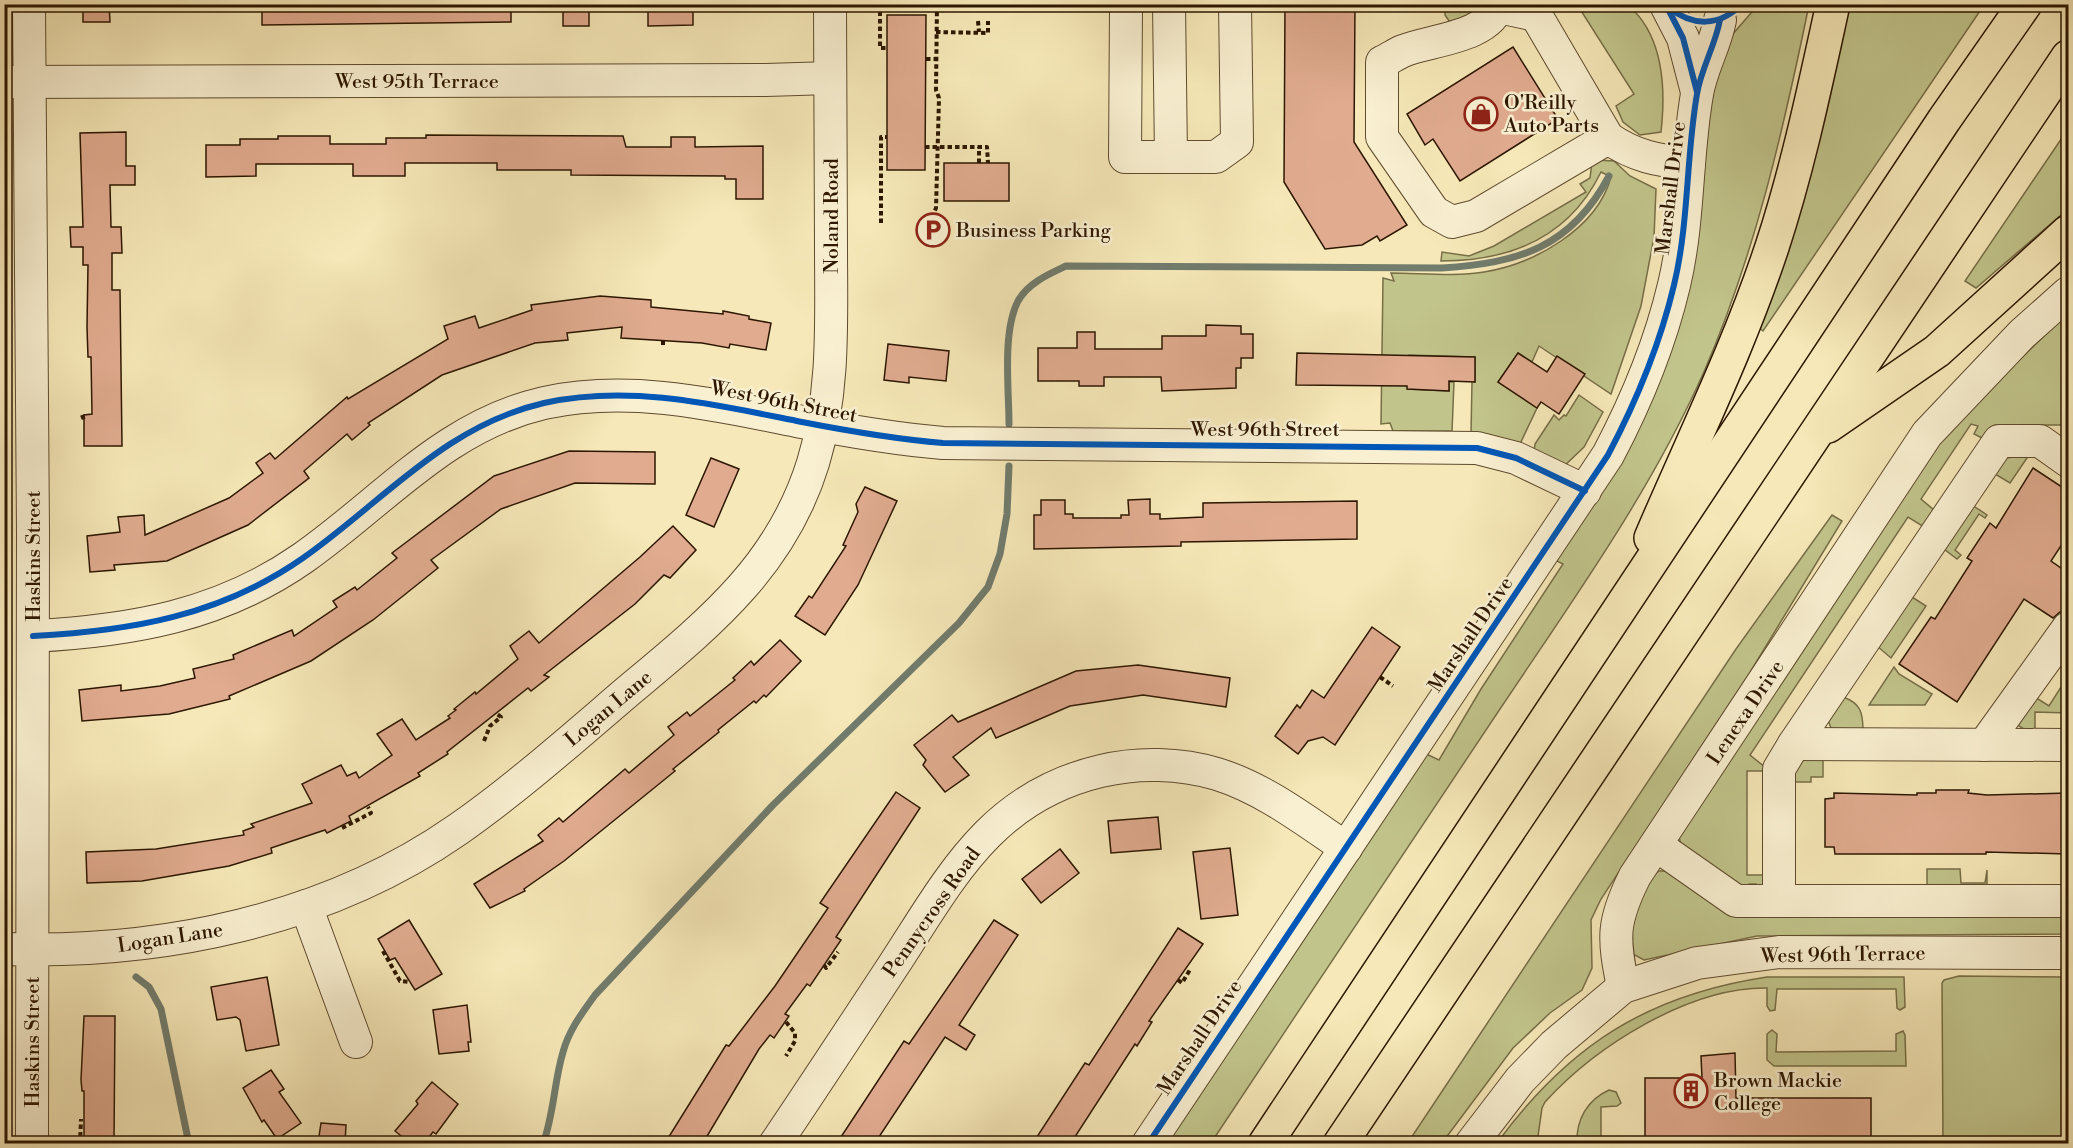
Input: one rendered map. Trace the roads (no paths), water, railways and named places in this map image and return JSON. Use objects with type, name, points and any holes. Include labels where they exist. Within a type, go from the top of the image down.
[{"type":"highway","points":[[1617,616],[1746,317],[1771,250],[1794,176],[1833,4]]},
{"type":"highway","points":[[1265,1143],[1617,616],[1944,120],[2025,4]]},
{"type":"highway","points":[[1340,1143],[2068,57]]},
{"type":"highway","points":[[1813,436],[1937,351],[2068,232]]},
{"type":"street","name":"Haskins Street","points":[[29,4],[17,82],[33,636],[18,949],[33,1143]]},
{"type":"street","name":"Noland Road","points":[[822,426],[830,379],[830,4]]},
{"type":"street","points":[[1124,4],[1126,7],[1125,157],[1216,157],[1237,142],[1235,4]]},
{"type":"street","points":[[1169,4],[1171,157]]},
{"type":"street","points":[[1608,138],[1476,216],[1452,222],[1434,212],[1382,137],[1382,62],[1405,50],[1451,40],[1486,21],[1499,6],[1536,15],[1608,138],[1630,153],[1661,161],[1689,164]]},
{"type":"street","points":[[1666,6],[1678,16],[1692,21],[1731,12]]},
{"type":"street","name":"Marshall Drive","points":[[1666,6],[1683,38],[1697,92]]},
{"type":"street","name":"Marshall Drive","points":[[1148,1143],[1585,490],[1617,438],[1649,366],[1675,284],[1697,92],[1731,12]]},
{"type":"street","name":"West 95th Terrace","points":[[17,82],[830,78]]},
{"type":"street","name":"Lenexa Drive","points":[[1623,987],[1614,945],[1619,909],[1635,876],[1927,434],[2022,334],[2068,293]]},
{"type":"street","name":"West 96th Street","points":[[33,636],[97,633],[134,627],[197,611],[253,587],[301,559],[446,444],[491,420],[545,403],[601,396],[662,397],[900,439],[980,445],[1460,446],[1516,458],[1585,490]]},
{"type":"street","name":"Logan Lane","points":[[18,949],[100,948],[166,940],[227,929],[306,906],[372,878],[456,830],[528,776],[703,628],[737,595],[775,546],[799,500],[813,463],[822,426]]},
{"type":"street","points":[[1779,901],[1779,769],[1794,744],[1999,441],[2040,441],[2068,461]]},
{"type":"street","points":[[1984,745],[2068,628]]},
{"type":"street","points":[[1794,744],[2068,745]]},
{"type":"street","name":"Pennycross Road","points":[[775,1143],[967,857],[1006,816],[1047,789],[1088,774],[1119,767],[1161,765],[1194,768],[1235,780],[1274,799],[1346,848]]},
{"type":"street","points":[[1656,845],[1736,901],[2068,901]]},
{"type":"street","points":[[306,906],[356,1042]]},
{"type":"street","name":"West 96th Terrace","points":[[1623,987],[1696,963],[1779,952],[2068,953]]},
{"type":"street","points":[[1471,1143],[1520,1080],[1554,1045],[1623,987]]},
{"type":"waterway","points":[[1009,424],[1008,344],[1013,314],[1018,301],[1027,289],[1066,266],[1442,268],[1495,262],[1540,247],[1560,235],[1578,220],[1609,176]]},
{"type":"waterway","points":[[543,1144],[566,1044],[576,1022],[595,995],[773,805],[959,623],[988,587],[1000,554],[1007,514],[1009,466]]},
{"type":"waterway","points":[[136,977],[149,987],[161,1009],[189,1144]]},
{"type":"place","name":"O'Reilly Auto Parts","points":[[1481,114]]},
{"type":"place","name":"Business Parking","points":[[933,230]]},
{"type":"place","name":"Brown Mackie College","points":[[1691,1091]]}]
